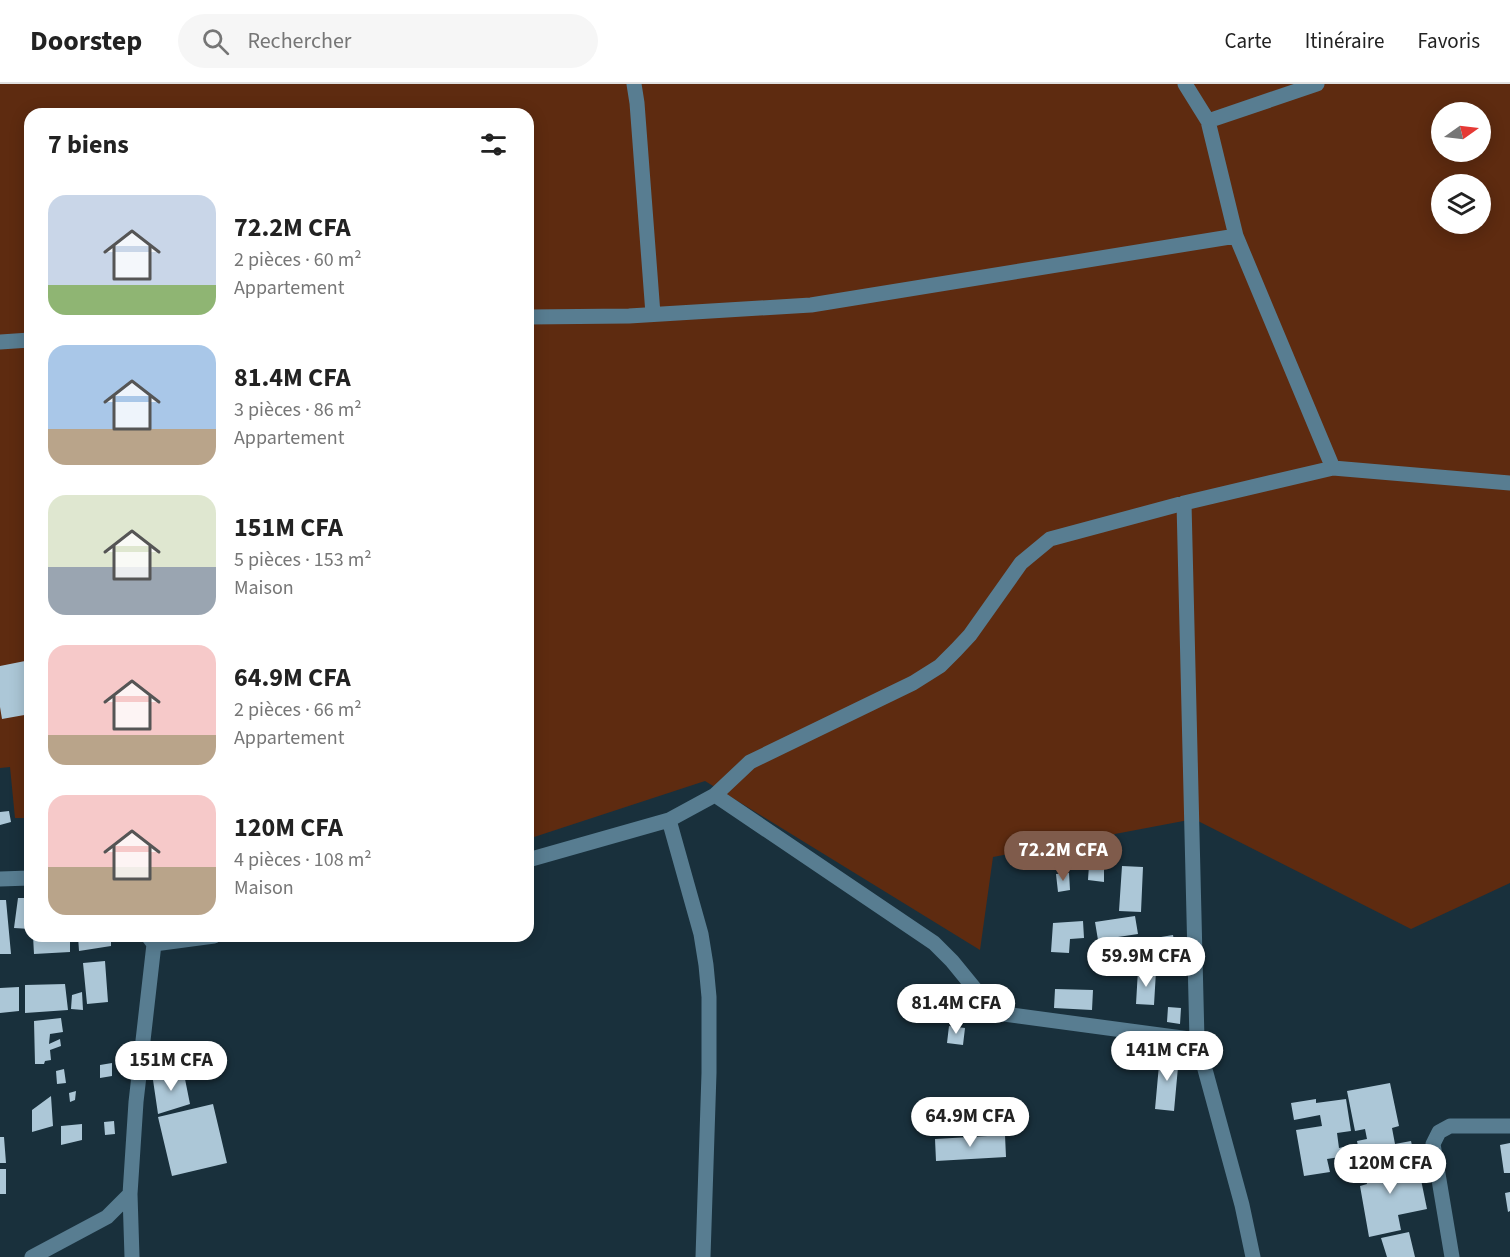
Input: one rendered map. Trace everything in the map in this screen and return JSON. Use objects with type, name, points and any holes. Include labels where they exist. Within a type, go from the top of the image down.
[{"type":"street","points":[[634,84],[638,103],[653,314]]},
{"type":"street","points":[[1185,84],[1208,121],[1236,236],[1333,468]]},
{"type":"street","points":[[1208,121],[1317,84]]},
{"type":"street","points":[[534,317],[653,314],[811,305],[1236,236]]},
{"type":"street","points":[[0,342],[24,340]]},
{"type":"street","points":[[534,858],[669,820],[715,795],[750,762],[913,683],[940,666],[970,635],[1021,563],[1050,539],[1184,502],[1333,468],[1510,483]]},
{"type":"street","points":[[1184,502],[1197,1040],[1242,1205],[1253,1257]]},
{"type":"street","points":[[715,795],[934,943],[952,961],[987,1005],[1004,1014],[1197,1040]]},
{"type":"street","points":[[669,820],[701,934],[708,986],[709,1073],[703,1257]]},
{"type":"street","points":[[0,879],[24,878]]},
{"type":"street","points":[[132,1257],[130,1194],[151,942]]},
{"type":"street","points":[[1452,1257],[1433,1144],[1440,1132],[1450,1126],[1510,1126]]},
{"type":"street","points":[[32,1257],[107,1217],[130,1194]]},
{"type":"shaded area","points":[[0,84],[1510,84],[1510,883],[1411,929],[1194,819],[993,857],[980,950],[705,781],[534,837],[534,108],[24,108],[24,818],[15,818],[10,767],[0,768]]},
{"type":"building","points":[[24,661],[24,715],[2,719],[0,666]]},
{"type":"building","points":[[9,811],[11,822],[0,825],[0,812]]},
{"type":"building","points":[[1089,865],[1104,866],[1104,882],[1088,880]]},
{"type":"building","points":[[1122,866],[1143,867],[1141,912],[1119,911]]},
{"type":"building","points":[[1069,873],[1070,890],[1058,892],[1056,874]]},
{"type":"building","points":[[18,898],[24,898],[24,929],[14,928]]},
{"type":"building","points":[[0,900],[6,900],[11,954],[0,954]]},
{"type":"building","points":[[1135,916],[1138,934],[1098,940],[1095,922]]},
{"type":"building","points":[[1083,921],[1084,938],[1070,939],[1069,953],[1051,952],[1053,923]]},
{"type":"building","points":[[1173,935],[1179,969],[1161,972],[1155,938]]},
{"type":"building","points":[[33,942],[70,942],[70,952],[34,954]]},
{"type":"building","points":[[78,942],[111,942],[111,946],[79,951]]},
{"type":"building","points":[[105,961],[108,1002],[87,1004],[83,963]]},
{"type":"building","points":[[1138,970],[1156,971],[1154,1005],[1136,1004]]},
{"type":"building","points":[[65,984],[68,1010],[25,1013],[25,985]]},
{"type":"building","points":[[19,987],[19,1011],[0,1013],[0,988]]},
{"type":"building","points":[[1055,989],[1093,990],[1092,1010],[1054,1008]]},
{"type":"building","points":[[82,992],[83,1010],[71,1009],[72,995]]},
{"type":"building","points":[[1168,1007],[1181,1008],[1180,1024],[1167,1022]]},
{"type":"building","points":[[61,1018],[63,1032],[50,1034],[49,1044],[60,1039],[61,1046],[50,1050],[51,1060],[45,1061],[44,1064],[35,1064],[34,1021]]},
{"type":"building","points":[[949,1026],[965,1028],[963,1045],[947,1043]]},
{"type":"building","points":[[1160,1054],[1179,1056],[1174,1111],[1155,1109]]},
{"type":"building","points":[[112,1063],[112,1076],[100,1078],[100,1065]]},
{"type":"building","points":[[64,1069],[66,1083],[57,1084],[56,1071]]},
{"type":"building","points":[[183,1069],[190,1104],[158,1114],[153,1080]]},
{"type":"building","points":[[1390,1083],[1399,1126],[1392,1128],[1395,1144],[1411,1141],[1413,1150],[1387,1156],[1385,1148],[1376,1150],[1378,1157],[1361,1161],[1357,1141],[1367,1139],[1365,1129],[1355,1131],[1347,1091]]},
{"type":"building","points":[[76,1091],[75,1100],[70,1102],[69,1093]]},
{"type":"building","points":[[51,1096],[53,1126],[32,1132],[32,1110]]},
{"type":"building","points":[[1316,1099],[1316,1103],[1346,1099],[1351,1131],[1337,1133],[1339,1148],[1354,1145],[1358,1167],[1342,1169],[1340,1157],[1327,1159],[1330,1172],[1304,1176],[1296,1130],[1322,1126],[1320,1115],[1294,1120],[1291,1103]]},
{"type":"building","points":[[213,1104],[227,1163],[172,1176],[158,1117]]},
{"type":"building","points":[[114,1121],[115,1134],[105,1135],[104,1122]]},
{"type":"building","points":[[82,1124],[82,1140],[61,1145],[61,1126]]},
{"type":"building","points":[[1005,1135],[1006,1157],[936,1161],[935,1139]]},
{"type":"building","points":[[0,1137],[4,1137],[6,1163],[0,1163]]},
{"type":"building","points":[[1510,1143],[1510,1173],[1504,1173],[1500,1145]]},
{"type":"building","points":[[1416,1154],[1417,1161],[1388,1167],[1390,1177],[1419,1170],[1427,1209],[1398,1215],[1401,1230],[1369,1237],[1360,1186],[1367,1184],[1363,1164]]},
{"type":"building","points":[[0,1169],[6,1169],[6,1194],[0,1194]]},
{"type":"building","points":[[1510,1192],[1510,1211],[1508,1212],[1505,1193]]},
{"type":"building","points":[[1409,1232],[1415,1257],[1387,1257],[1381,1238]]}]
